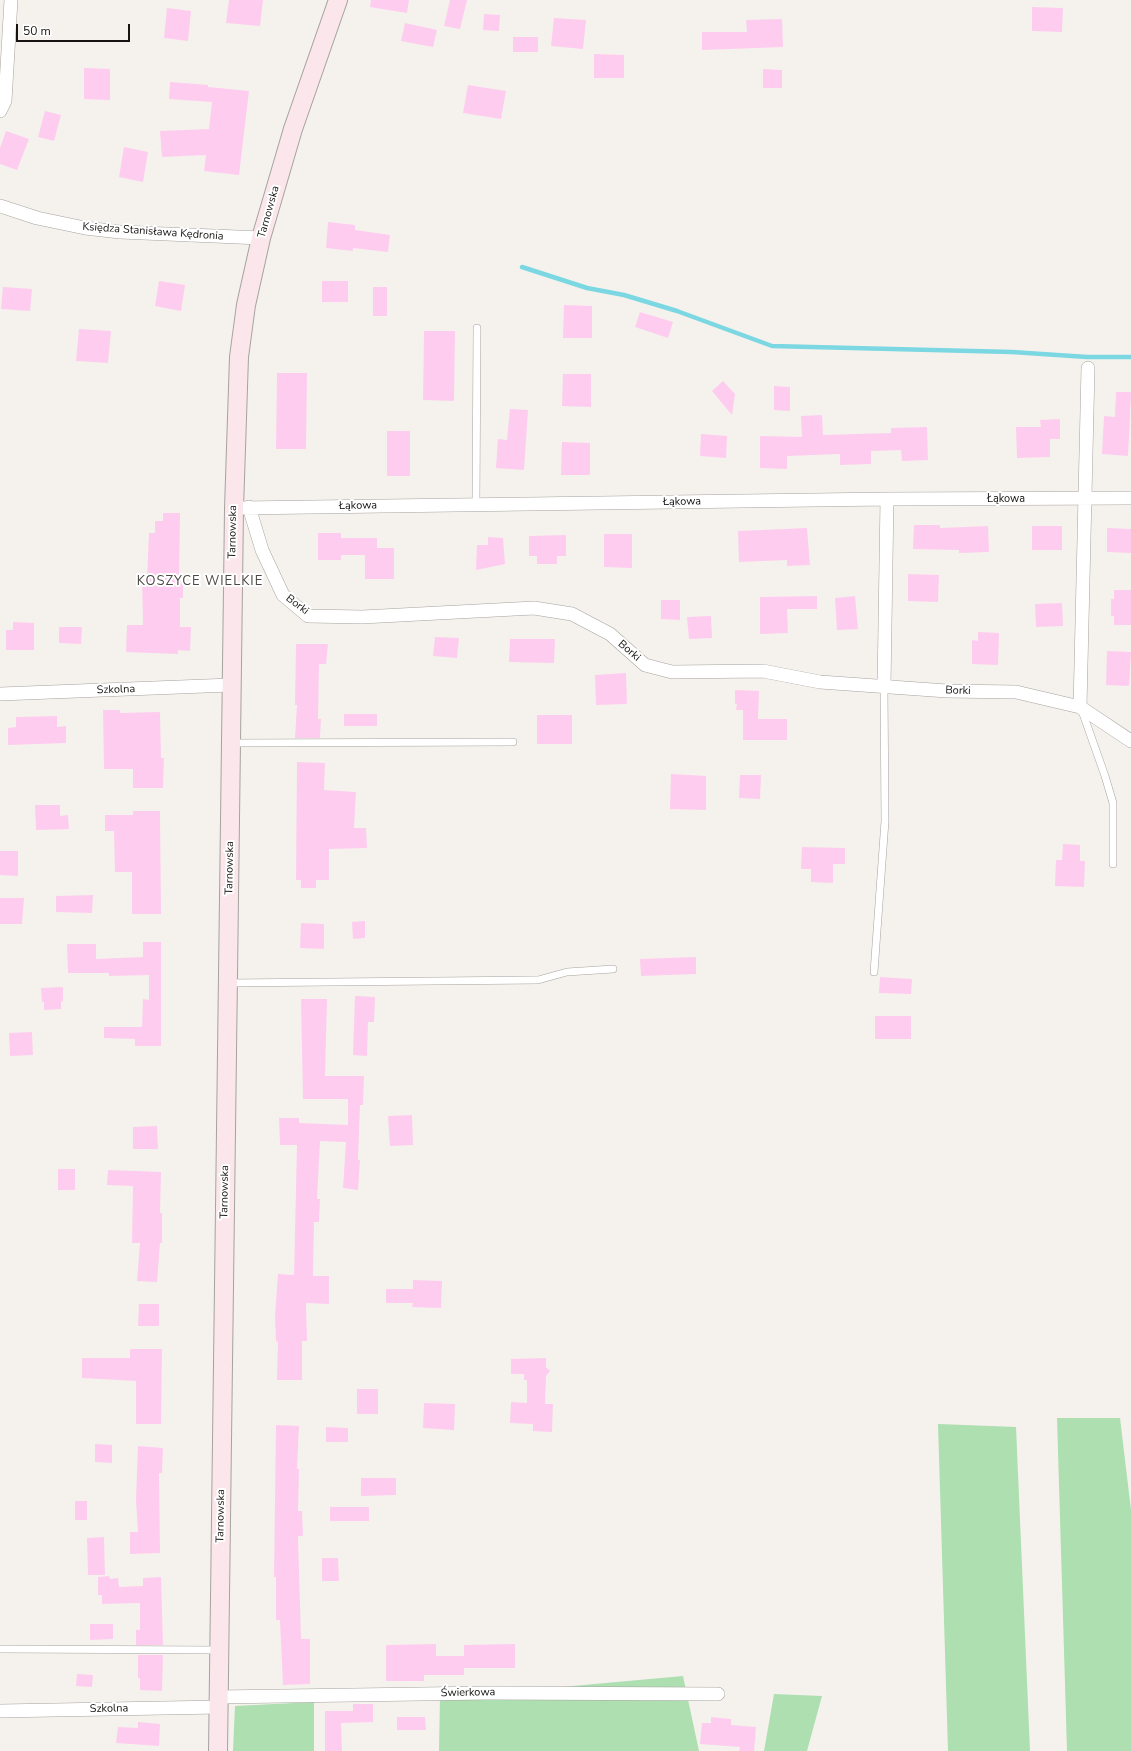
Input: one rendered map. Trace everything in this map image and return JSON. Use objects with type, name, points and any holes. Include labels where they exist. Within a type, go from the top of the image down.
[{"type":"street","points":[[0,111],[5,101],[11,0]]},
{"type":"street","name":"Tarnowska","points":[[218,1751],[232,743],[231,685],[241,508],[239,357],[246,305],[261,238],[293,129],[338,0]]},
{"type":"street","name":"Księdza Stanisława Kędronia","points":[[0,206],[37,218],[85,228],[120,232],[261,238]]},
{"type":"street","points":[[1088,368],[1080,707],[1131,741]]},
{"type":"street","name":"Łąkowa","points":[[241,508],[887,499],[1131,498]]},
{"type":"street","points":[[884,687],[887,499]]},
{"type":"street","name":"Borki","points":[[241,508],[283,595],[308,616],[362,617],[534,608],[572,614],[610,634],[645,665],[672,672],[763,671],[820,682],[884,687],[1016,692],[1080,707]]},
{"type":"street","name":"Szkolna","points":[[0,694],[231,685]]},
{"type":"street","name":"Świerkowa","points":[[218,1702],[504,1693],[718,1694]]},
{"type":"street","name":"Szkolna","points":[[0,1710],[218,1702]]},
{"type":"lane","points":[[476,505],[477,328]]},
{"type":"lane","points":[[874,972],[885,821],[884,687]]},
{"type":"lane","points":[[1080,707],[1105,776],[1113,803],[1113,864]]},
{"type":"lane","points":[[232,743],[513,742]]},
{"type":"lane","points":[[228,983],[538,980],[567,972],[613,970]]},
{"type":"lane","points":[[0,1649],[219,1650]]},
{"type":"green space","points":[[1057,1418],[1120,1418],[1131,1510],[1131,1751],[1067,1751]]},
{"type":"green space","points":[[938,1424],[1016,1427],[1030,1751],[948,1751]]},
{"type":"green space","points":[[683,1676],[699,1751],[439,1751],[440,1698]]},
{"type":"green space","points":[[774,1694],[822,1696],[807,1751],[764,1751]]},
{"type":"green space","points":[[314,1702],[314,1751],[233,1751],[235,1706]]},
{"type":"building","points":[[229,0],[263,0],[260,26],[226,23]]},
{"type":"building","points":[[371,0],[409,0],[407,13],[370,7]]},
{"type":"building","points":[[450,0],[467,0],[460,29],[444,26]]},
{"type":"building","points":[[1032,7],[1063,8],[1062,32],[1032,31]]},
{"type":"building","points":[[167,8],[191,11],[188,41],[164,38]]},
{"type":"building","points":[[484,14],[500,15],[499,31],[483,30]]},
{"type":"building","points":[[554,18],[586,20],[583,49],[551,46]]},
{"type":"building","points":[[782,19],[783,47],[702,50],[702,32],[747,32],[746,20]]},
{"type":"building","points":[[405,23],[437,30],[433,47],[401,41]]},
{"type":"building","points":[[513,37],[538,37],[538,52],[513,52]]},
{"type":"building","points":[[594,54],[624,55],[624,78],[594,78]]},
{"type":"building","points":[[84,68],[110,69],[110,100],[84,99]]},
{"type":"building","points":[[763,69],[782,70],[782,88],[763,88]]},
{"type":"building","points":[[170,82],[208,85],[208,87],[249,91],[239,175],[204,171],[206,155],[162,157],[160,131],[209,129],[212,102],[169,99]]},
{"type":"building","points":[[468,85],[506,91],[501,119],[463,113]]},
{"type":"building","points":[[45,111],[61,115],[54,141],[38,137]]},
{"type":"building","points":[[6,131],[29,139],[17,170],[0,164],[0,148]]},
{"type":"building","points":[[124,147],[148,152],[143,182],[119,177]]},
{"type":"building","points":[[328,222],[355,225],[355,230],[390,235],[388,252],[353,248],[353,251],[326,248]]},
{"type":"building","points":[[159,281],[185,285],[181,311],[155,306]]},
{"type":"building","points":[[322,281],[348,281],[348,302],[322,302]]},
{"type":"building","points":[[3,287],[32,289],[30,311],[1,309]]},
{"type":"building","points":[[373,287],[387,287],[387,316],[373,316]]},
{"type":"building","points":[[564,305],[592,306],[592,338],[563,338]]},
{"type":"building","points":[[640,312],[673,322],[668,338],[635,327]]},
{"type":"building","points":[[79,329],[111,331],[108,363],[76,361]]},
{"type":"building","points":[[424,331],[455,331],[454,401],[423,400]]},
{"type":"building","points":[[277,373],[307,373],[306,449],[276,449]]},
{"type":"building","points":[[563,374],[591,374],[591,407],[562,406]]},
{"type":"building","points":[[723,381],[735,394],[732,415],[712,391]]},
{"type":"building","points":[[774,386],[790,387],[790,411],[774,410]]},
{"type":"building","points":[[1116,392],[1131,392],[1128,456],[1102,454],[1104,416],[1115,417]]},
{"type":"building","points":[[510,409],[528,410],[524,470],[496,468],[498,439],[507,440]]},
{"type":"building","points":[[822,415],[823,435],[891,433],[891,428],[927,427],[928,460],[902,461],[901,450],[871,451],[871,464],[840,465],[840,454],[787,456],[787,469],[760,468],[760,436],[802,437],[801,416]]},
{"type":"building","points":[[1060,419],[1060,439],[1050,439],[1050,457],[1017,458],[1016,427],[1041,427],[1040,420]]},
{"type":"building","points":[[387,431],[410,431],[410,476],[387,476]]},
{"type":"building","points":[[701,434],[727,436],[726,458],[700,456]]},
{"type":"building","points":[[562,442],[590,443],[590,475],[561,475]]},
{"type":"building","points":[[163,513],[180,513],[179,580],[183,580],[183,598],[180,598],[180,627],[191,627],[190,651],[178,650],[178,654],[126,652],[127,625],[143,625],[142,579],[147,579],[149,533],[155,533],[155,521],[163,521]]},
{"type":"building","points":[[914,525],[940,525],[940,528],[988,526],[989,552],[959,553],[959,550],[913,549]]},
{"type":"building","points":[[1032,526],[1062,526],[1062,550],[1032,550]]},
{"type":"building","points":[[807,528],[810,565],[787,566],[787,560],[739,562],[738,531]]},
{"type":"building","points":[[1107,528],[1131,529],[1131,553],[1107,552]]},
{"type":"building","points":[[318,533],[341,533],[341,538],[377,538],[377,548],[394,548],[394,579],[365,579],[365,555],[341,555],[341,560],[318,560]]},
{"type":"building","points":[[604,534],[632,534],[632,568],[604,567]]},
{"type":"building","points":[[566,535],[566,556],[557,556],[557,564],[537,564],[537,556],[529,556],[529,536]]},
{"type":"building","points":[[488,537],[503,538],[505,564],[476,570],[477,545],[488,545]]},
{"type":"building","points":[[908,574],[939,575],[938,602],[908,601]]},
{"type":"building","points":[[1114,590],[1131,590],[1131,625],[1114,625],[1114,616],[1111,616],[1111,599],[1114,599]]},
{"type":"building","points":[[817,596],[817,609],[787,609],[788,633],[760,634],[760,597]]},
{"type":"building","points":[[855,596],[858,629],[837,630],[835,598]]},
{"type":"building","points":[[661,600],[680,600],[680,620],[661,619]]},
{"type":"building","points":[[1062,603],[1063,626],[1036,627],[1035,604]]},
{"type":"building","points":[[711,616],[712,638],[689,639],[687,617]]},
{"type":"building","points":[[13,622],[34,623],[34,650],[6,650],[6,630],[13,630]]},
{"type":"building","points":[[59,627],[82,627],[81,644],[59,643]]},
{"type":"building","points":[[978,632],[999,633],[998,665],[972,664],[972,640],[978,641]]},
{"type":"building","points":[[435,637],[459,638],[457,658],[433,656]]},
{"type":"building","points":[[510,639],[555,639],[554,663],[509,662]]},
{"type":"building","points":[[296,644],[328,644],[326,664],[319,664],[318,719],[321,719],[320,738],[295,738],[297,705],[295,705]]},
{"type":"building","points":[[1107,651],[1131,652],[1129,686],[1106,685]]},
{"type":"building","points":[[626,673],[627,704],[596,705],[595,675]]},
{"type":"building","points":[[735,690],[759,691],[758,719],[787,719],[787,740],[743,740],[743,710],[736,710],[737,704],[735,704]]},
{"type":"building","points":[[103,710],[120,710],[120,713],[160,712],[161,758],[164,758],[163,788],[133,788],[133,769],[104,769]]},
{"type":"building","points":[[344,714],[377,714],[377,726],[344,726]]},
{"type":"building","points":[[537,715],[572,715],[572,744],[537,744]]},
{"type":"building","points":[[57,716],[57,727],[66,726],[66,743],[8,745],[8,728],[16,727],[16,717]]},
{"type":"building","points":[[297,762],[325,763],[324,790],[356,792],[354,828],[366,828],[367,848],[329,849],[329,880],[316,880],[316,888],[301,888],[301,880],[296,880]]},
{"type":"building","points":[[671,774],[706,776],[706,810],[670,809]]},
{"type":"building","points":[[740,775],[761,775],[760,799],[739,798]]},
{"type":"building","points":[[35,805],[60,805],[60,816],[68,815],[69,829],[36,830]]},
{"type":"building","points":[[133,811],[160,811],[161,914],[132,914],[132,872],[115,872],[114,831],[105,831],[105,815],[133,815]]},
{"type":"building","points":[[1063,844],[1080,845],[1080,861],[1085,861],[1084,887],[1055,886],[1056,860],[1062,860]]},
{"type":"building","points":[[802,847],[845,848],[845,864],[833,864],[833,883],[811,882],[811,869],[801,869]]},
{"type":"building","points":[[0,851],[18,851],[18,876],[0,875]]},
{"type":"building","points":[[93,895],[92,913],[56,912],[56,896]]},
{"type":"building","points":[[0,898],[24,898],[22,924],[0,924]]},
{"type":"building","points":[[365,921],[365,938],[353,939],[352,922]]},
{"type":"building","points":[[301,923],[324,924],[324,949],[300,948]]},
{"type":"building","points":[[143,942],[161,942],[161,1046],[135,1046],[135,1039],[104,1038],[104,1027],[142,1027],[143,999],[149,1000],[149,975],[109,976],[109,973],[68,973],[67,944],[96,944],[96,959],[143,957]]},
{"type":"building","points":[[696,957],[696,974],[641,976],[640,959]]},
{"type":"building","points":[[880,977],[912,979],[911,994],[879,993]]},
{"type":"building","points":[[63,987],[63,1001],[61,1002],[61,1009],[44,1010],[41,988]]},
{"type":"building","points":[[355,996],[375,997],[374,1022],[368,1022],[367,1056],[353,1055]]},
{"type":"building","points":[[301,999],[327,999],[325,1076],[364,1076],[363,1105],[360,1105],[358,1160],[360,1160],[358,1190],[343,1188],[346,1142],[320,1141],[317,1199],[320,1199],[319,1222],[314,1222],[313,1276],[329,1276],[329,1304],[306,1303],[307,1341],[302,1341],[302,1380],[277,1380],[278,1341],[276,1342],[275,1316],[278,1274],[294,1275],[297,1145],[280,1145],[279,1118],[299,1118],[299,1123],[348,1125],[348,1099],[303,1099]]},
{"type":"building","points":[[875,1016],[911,1016],[911,1039],[875,1039]]},
{"type":"building","points":[[32,1032],[33,1055],[10,1056],[9,1033]]},
{"type":"building","points":[[412,1115],[413,1145],[390,1146],[388,1116]]},
{"type":"building","points":[[157,1126],[158,1149],[133,1149],[133,1127]]},
{"type":"building","points":[[58,1169],[75,1169],[75,1190],[58,1190]]},
{"type":"building","points":[[108,1170],[161,1172],[160,1213],[162,1213],[162,1243],[160,1243],[157,1282],[137,1281],[140,1243],[132,1243],[133,1186],[107,1185]]},
{"type":"building","points":[[413,1280],[442,1281],[441,1308],[412,1307],[413,1303],[386,1303],[386,1289],[413,1289]]},
{"type":"building","points":[[139,1304],[159,1304],[159,1326],[138,1326]]},
{"type":"building","points":[[130,1349],[162,1349],[161,1424],[136,1424],[136,1381],[82,1378],[82,1358],[130,1358]]},
{"type":"building","points":[[546,1358],[546,1367],[550,1371],[546,1376],[545,1404],[553,1404],[552,1432],[533,1431],[533,1424],[510,1423],[511,1402],[527,1403],[527,1380],[524,1380],[524,1374],[511,1374],[511,1359]]},
{"type":"building","points":[[357,1389],[378,1389],[378,1414],[357,1414]]},
{"type":"building","points":[[424,1403],[455,1404],[454,1430],[423,1428]]},
{"type":"building","points":[[276,1425],[299,1426],[297,1469],[299,1469],[298,1511],[302,1511],[303,1536],[298,1536],[301,1639],[310,1639],[310,1684],[283,1685],[280,1620],[276,1620],[276,1577],[274,1577]]},
{"type":"building","points":[[326,1427],[348,1428],[348,1442],[326,1442]]},
{"type":"building","points":[[95,1444],[112,1445],[112,1463],[95,1462]]},
{"type":"building","points":[[138,1446],[163,1448],[162,1473],[159,1473],[160,1553],[130,1554],[130,1532],[138,1532],[136,1500]]},
{"type":"building","points":[[361,1478],[396,1478],[396,1495],[361,1496]]},
{"type":"building","points":[[75,1501],[87,1501],[87,1520],[75,1520]]},
{"type":"building","points":[[330,1507],[369,1507],[369,1521],[330,1521]]},
{"type":"building","points":[[104,1537],[105,1575],[88,1575],[87,1538]]},
{"type":"building","points":[[322,1558],[338,1558],[339,1581],[322,1581]]},
{"type":"building","points":[[109,1576],[110,1579],[118,1578],[119,1587],[143,1586],[143,1578],[161,1577],[163,1645],[136,1645],[136,1630],[140,1630],[140,1603],[102,1604],[102,1595],[98,1595],[98,1577]]},
{"type":"building","points":[[90,1624],[113,1624],[113,1639],[90,1640]]},
{"type":"building","points":[[436,1644],[436,1656],[464,1656],[464,1645],[515,1644],[515,1668],[464,1668],[464,1675],[424,1675],[424,1681],[386,1681],[386,1645]]},
{"type":"building","points":[[138,1655],[163,1655],[162,1691],[140,1690],[140,1678],[138,1678]]},
{"type":"building","points":[[77,1674],[93,1675],[92,1687],[76,1686]]},
{"type":"building","points":[[353,1704],[373,1704],[373,1722],[341,1723],[342,1751],[325,1751],[325,1711],[353,1711]]},
{"type":"building","points":[[397,1717],[425,1717],[426,1730],[397,1730]]},
{"type":"building","points":[[711,1717],[731,1719],[731,1725],[756,1727],[754,1751],[739,1751],[740,1747],[700,1744],[702,1723],[711,1723]]},
{"type":"building","points":[[138,1722],[160,1724],[159,1746],[116,1743],[118,1727],[138,1728]]},
{"type":"waterway","points":[[522,267],[587,288],[624,295],[677,311],[772,346],[1012,352],[1087,357],[1131,357]]},
{"type":"district","name":"KOSZYCE WIELKIE","points":[[200,582]]}]
